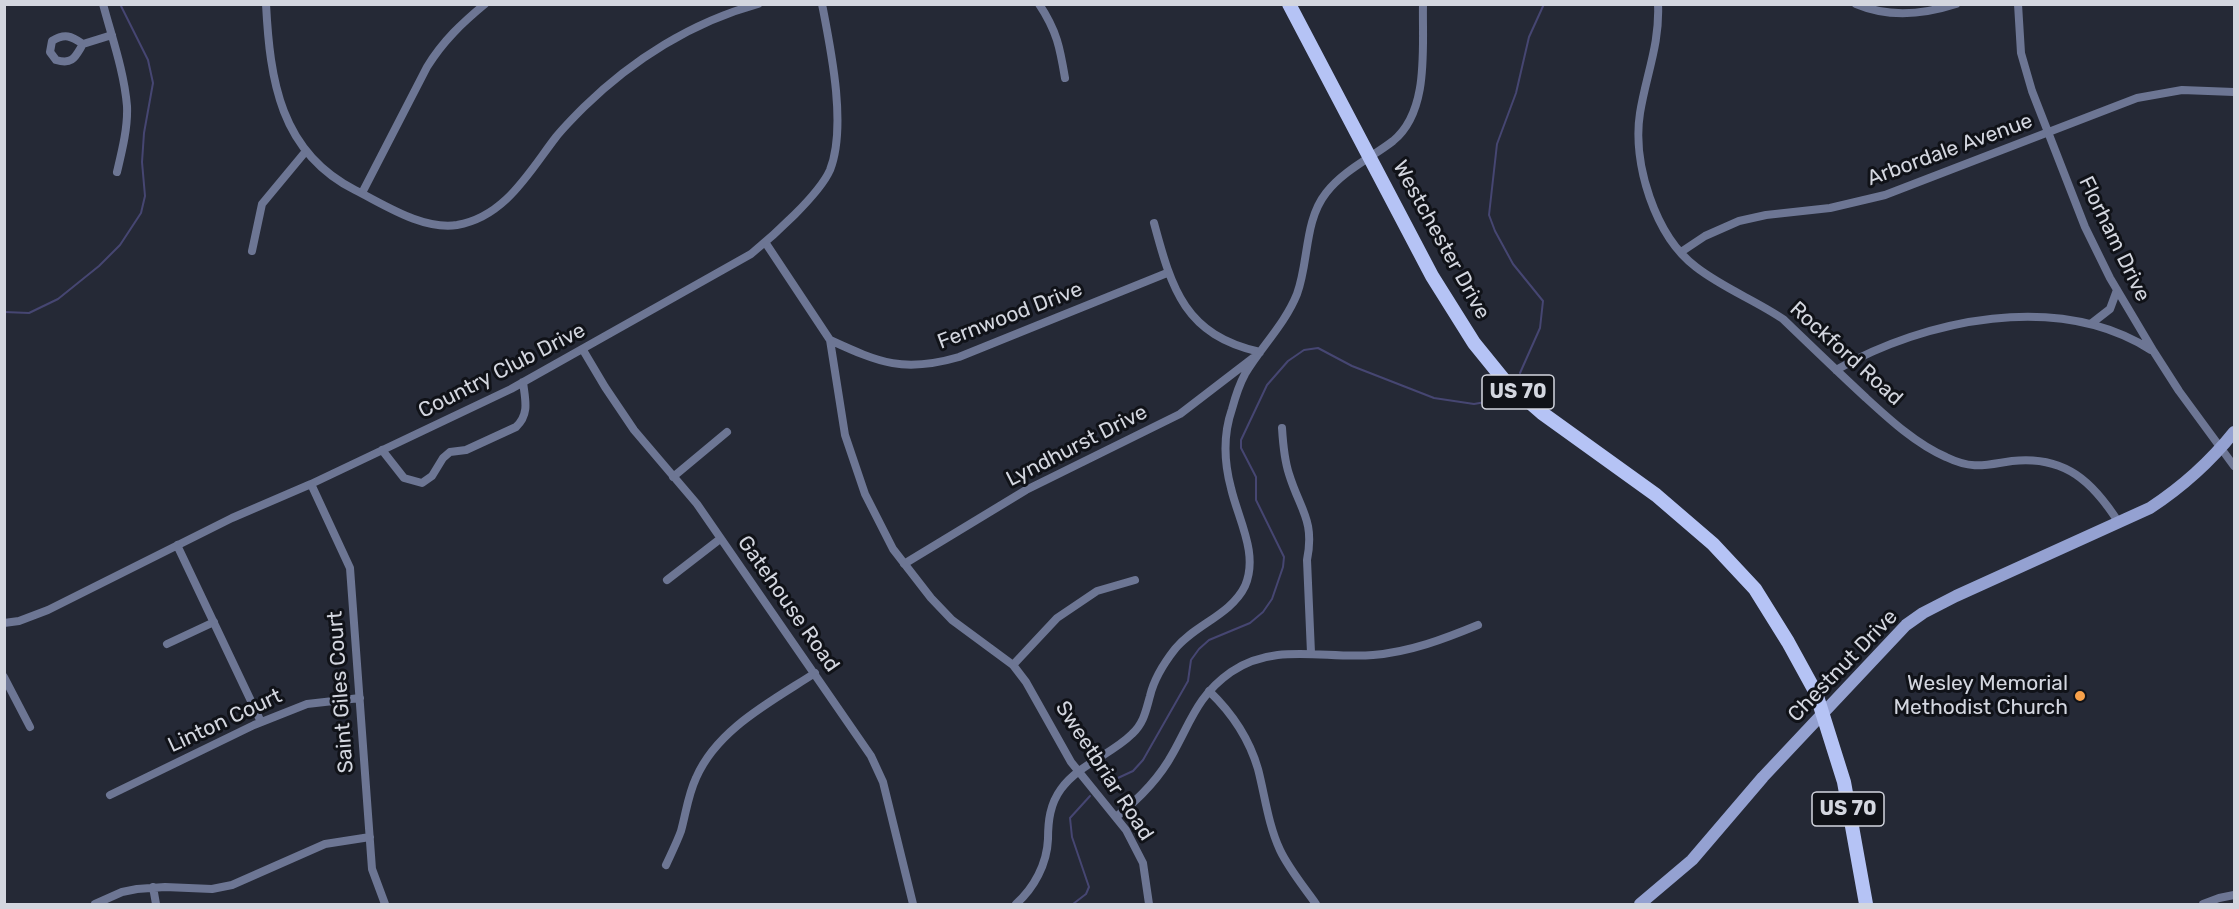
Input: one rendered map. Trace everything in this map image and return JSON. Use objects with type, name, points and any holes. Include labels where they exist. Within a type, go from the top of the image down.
[{"type":"main road","name":"Westchester Drive","points":[[1289,4],[1432,276],[1474,343],[1504,380],[1542,413],[1656,495],[1713,544],[1755,590],[1788,642],[1816,693],[1844,782],[1866,904]]},
{"type":"street","points":[[103,4],[119,62],[127,108],[122,153],[117,172]]},
{"type":"street","points":[[266,4],[271,69],[277,92],[285,113],[315,163],[345,185],[417,220],[456,225],[481,217],[500,205],[514,192],[558,135],[584,106],[618,77],[661,46],[730,12],[758,4]]},
{"type":"street","points":[[362,194],[438,49],[459,25],[485,4]]},
{"type":"street","name":"Country Club Drive","points":[[4,623],[19,621],[48,610],[232,518],[311,484],[523,382],[751,254],[819,187],[829,171],[835,153],[836,95],[822,4]]},
{"type":"street","points":[[1039,4],[1060,43],[1065,78]]},
{"type":"street","points":[[1017,904],[1037,878],[1045,857],[1048,820],[1053,801],[1064,784],[1135,732],[1145,716],[1156,678],[1172,652],[1182,640],[1231,605],[1245,584],[1250,568],[1250,553],[1231,488],[1225,448],[1231,410],[1244,376],[1283,322],[1296,296],[1305,269],[1314,218],[1326,193],[1356,165],[1397,137],[1410,118],[1417,101],[1422,76],[1423,4]]},
{"type":"street","name":"Rockford Road","points":[[1658,4],[1656,50],[1640,113],[1639,150],[1651,201],[1662,226],[1681,252],[1693,265],[1720,284],[1767,308],[1783,319],[1907,433],[1943,456],[1960,463],[1977,466],[2028,460],[2061,467],[2078,475],[2094,488],[2119,523]]},
{"type":"street","points":[[1856,4],[1895,15],[1927,12],[1956,4]]},
{"type":"street","name":"Florham Drive","points":[[2018,4],[2021,53],[2032,91],[2085,227],[2117,290],[2154,352],[2179,391],[2235,466]]},
{"type":"street","points":[[83,44],[112,35]]},
{"type":"street","name":"Arbordale Avenue","points":[[1681,252],[1705,236],[1740,221],[1766,215],[1830,208],[1885,195],[2137,98],[2182,90],[2235,92]]},
{"type":"street","points":[[252,251],[262,204],[306,151]]},
{"type":"street","points":[[1154,223],[1167,273],[1183,304],[1203,326],[1230,343],[1260,352]]},
{"type":"street","name":"Sweetbriar Road","points":[[765,242],[830,340],[845,435],[854,466],[865,494],[893,549],[931,598],[952,620],[1013,665],[1026,682],[1071,762],[1126,830],[1143,863],[1149,904]]},
{"type":"street","name":"Fernwood Drive","points":[[830,340],[867,357],[893,364],[914,366],[936,364],[959,357],[1167,273]]},
{"type":"street","points":[[2092,323],[2110,309],[2117,290]]},
{"type":"street","points":[[1836,370],[1900,339],[1954,325],[2023,318],[2092,323],[2137,341],[2154,352]]},
{"type":"street","name":"Gatehouse Road","points":[[583,350],[634,430],[697,504],[871,756],[883,782],[913,904]]},
{"type":"street","name":"Lyndhurst Drive","points":[[904,564],[1026,490],[1180,414],[1260,352]]},
{"type":"street","points":[[382,450],[404,478],[422,483],[432,476],[443,458],[450,452],[466,450],[516,427],[523,421],[526,413],[523,382]]},
{"type":"street","points":[[1282,428],[1283,453],[1289,475],[1309,524],[1310,545],[1307,560],[1311,653]]},
{"type":"street","points":[[673,477],[727,432]]},
{"type":"street","name":"Chestnut Drive","points":[[1640,904],[1692,860],[1763,777],[1892,639],[1923,613],[2150,508],[2176,492],[2235,432]]},
{"type":"street","name":"Saint Giles Court","points":[[311,484],[350,568],[372,869],[385,904]]},
{"type":"street","points":[[667,580],[720,538]]},
{"type":"street","points":[[177,545],[261,722]]},
{"type":"street","points":[[1013,665],[1057,618],[1097,591],[1135,580]]},
{"type":"street","points":[[167,644],[214,622]]},
{"type":"street","points":[[1116,817],[1140,798],[1159,776],[1174,753],[1192,714],[1209,691],[1233,671],[1254,661],[1282,654],[1372,655],[1428,645],[1478,625]]},
{"type":"street","points":[[666,864],[680,833],[688,798],[696,777],[719,743],[748,718],[815,673]]},
{"type":"street","points":[[4,677],[30,727]]},
{"type":"street","points":[[1209,691],[1232,715],[1250,744],[1269,818],[1281,851],[1316,904]]},
{"type":"street","name":"Linton Court","points":[[110,795],[261,722],[307,704],[360,698]]},
{"type":"street","points":[[96,904],[122,892],[153,887],[212,890],[232,885],[325,844],[370,837]]},
{"type":"street","points":[[153,887],[156,904]]},
{"type":"street","points":[[2203,904],[2219,898],[2235,896]]},
{"type":"waterway","points":[[4,312],[29,313],[58,299],[99,266],[120,245],[141,213],[145,196],[142,162],[144,133],[153,83],[148,60],[120,4]]},
{"type":"waterway","points":[[1520,373],[1540,328],[1543,301],[1513,264],[1489,215],[1497,144],[1516,93],[1529,37],[1544,4]]},
{"type":"waterway","points":[[1105,784],[1133,771],[1143,760],[1188,681],[1191,660],[1199,649],[1209,640],[1250,623],[1263,612],[1272,599],[1284,557],[1256,500],[1256,477],[1241,448],[1241,440],[1267,385],[1288,361],[1304,350],[1318,348],[1352,366],[1434,398],[1474,404],[1491,401]]},
{"type":"waterway","points":[[1073,904],[1086,894],[1089,887],[1072,837],[1070,818],[1090,796]]},
{"type":"place","name":"Wesley Memorial Methodist Church","points":[[2080,696]]}]
